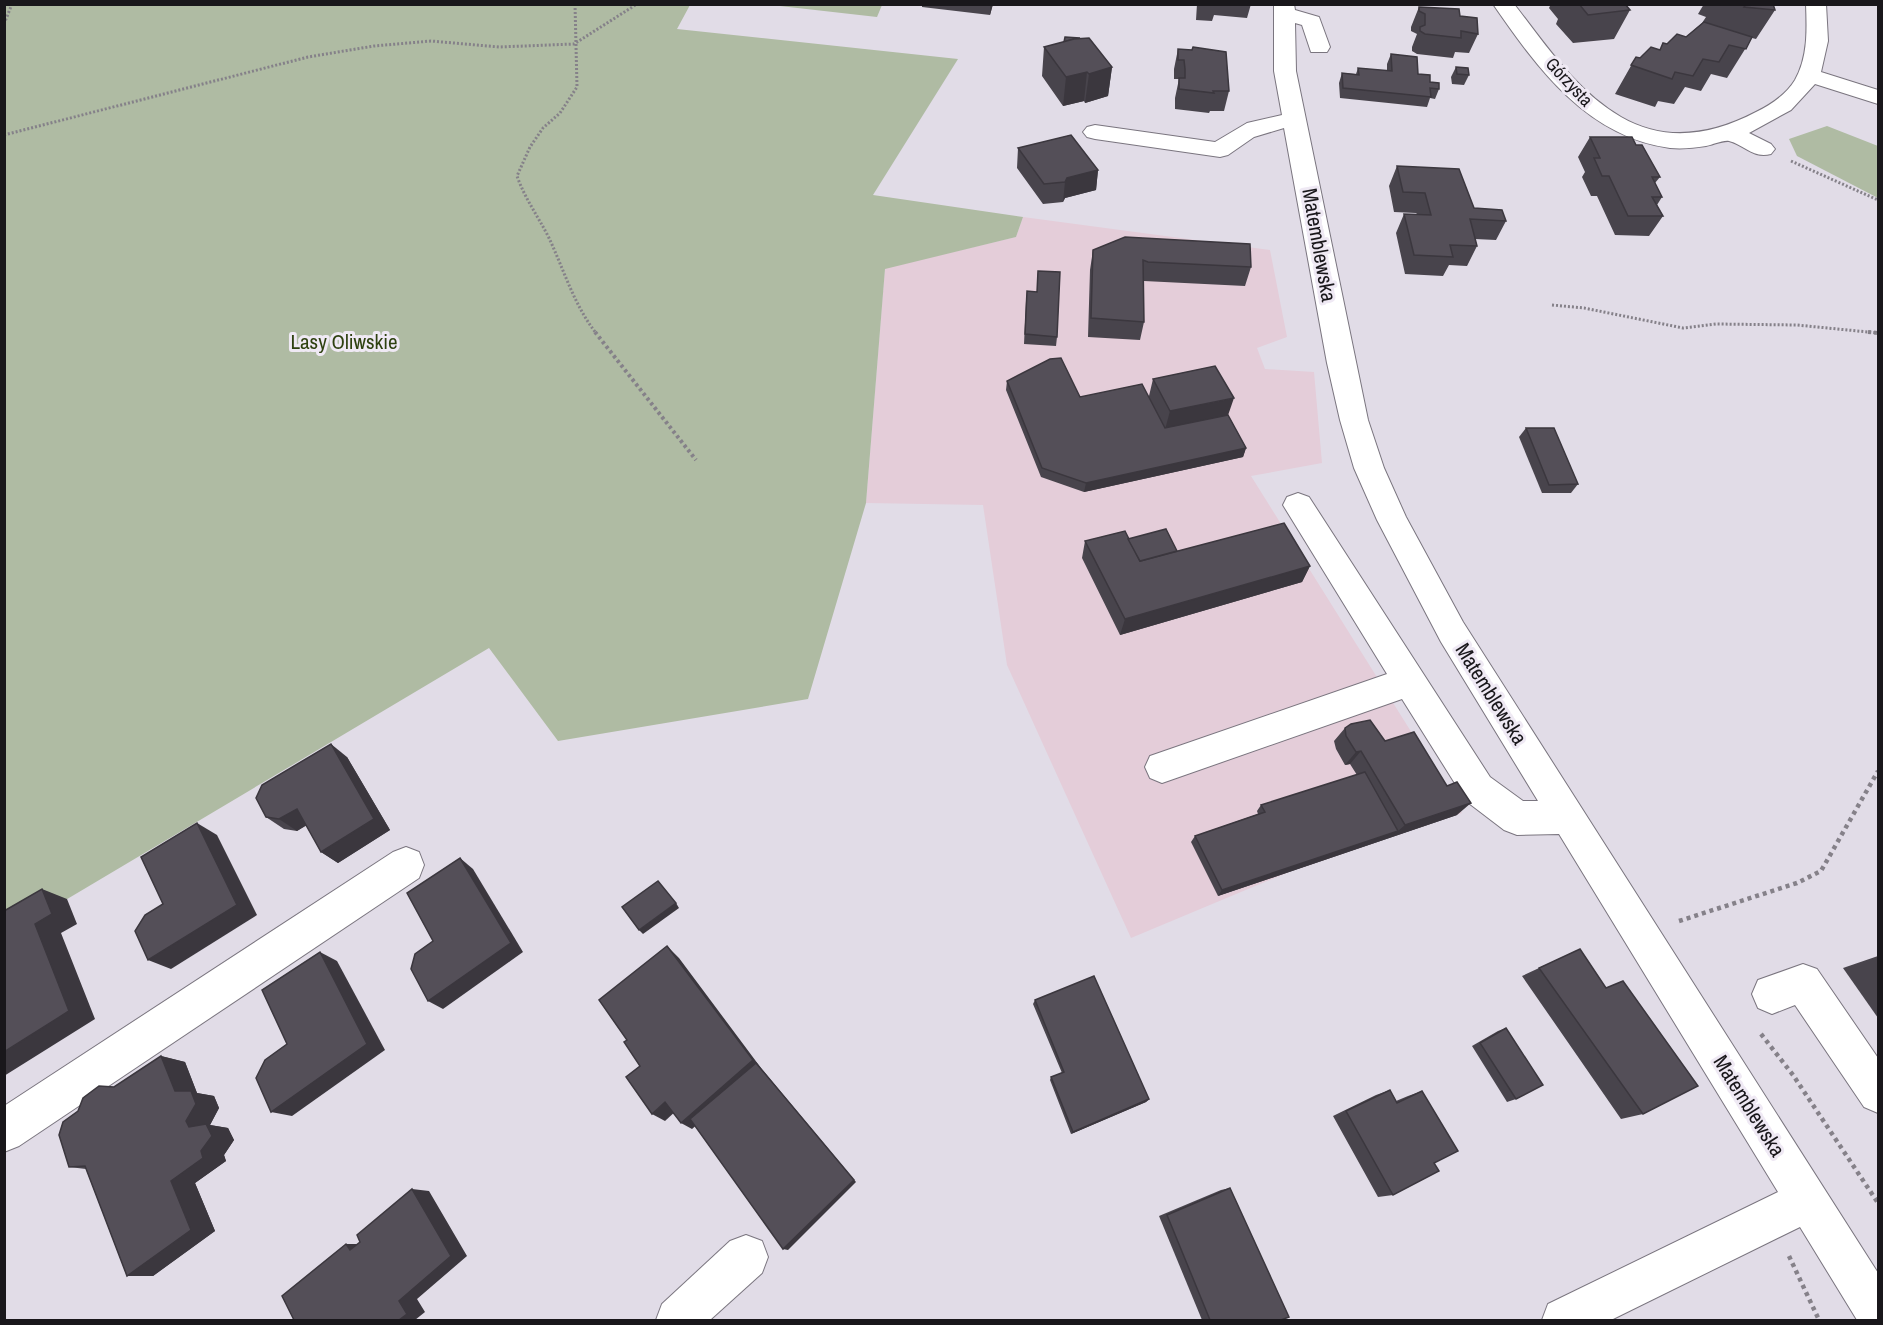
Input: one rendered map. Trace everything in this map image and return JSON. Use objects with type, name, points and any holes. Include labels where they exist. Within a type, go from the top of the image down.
[{"type":"street","name":"Górzysta","points":[[1503,4],[1583,100],[1614,123],[1643,134],[1691,142],[1732,134],[1781,108],[1800,89],[1809,75],[1818,39],[1816,4]]},
{"type":"street","points":[[1283,9],[1311,21],[1319,47]]},
{"type":"street","name":"Matemblewska","points":[[1283,9],[1285,71],[1341,363],[1369,468],[1402,541],[1452,633],[1878,1313]]},
{"type":"street","points":[[1809,75],[1878,97]]},
{"type":"street","points":[[1095,132],[1220,150],[1232,139],[1250,130],[1279,121],[1296,121]]},
{"type":"street","points":[[1732,134],[1763,149]]},
{"type":"street","points":[[1298,506],[1479,789],[1517,818],[1568,818]]},
{"type":"street","points":[[1162,767],[1411,681]]},
{"type":"street","points":[[4,1131],[406,866]]},
{"type":"street","points":[[1772,994],[1803,983],[1878,1093]]},
{"type":"street","points":[[1564,1320],[1808,1200]]},
{"type":"street","points":[[678,1320],[746,1257]]},
{"type":"path","points":[[4,24],[12,4]]},
{"type":"path","points":[[575,4],[574,44],[578,56],[577,87],[560,113],[543,128],[530,147],[517,176],[524,197],[540,220],[555,251],[583,317],[696,460]]},
{"type":"path","points":[[4,135],[308,57],[374,46],[431,41],[500,47],[574,44],[637,4]]},
{"type":"path","points":[[1763,149],[1838,180],[1878,200]]},
{"type":"path","points":[[1552,305],[1584,308],[1683,328],[1716,324],[1797,325],[1878,333]]},
{"type":"path","points":[[1672,923],[1797,883],[1821,871],[1878,771]]},
{"type":"path","points":[[1758,1030],[1793,1075],[1878,1203]]},
{"type":"shaded area","points":[[1023,217],[1270,250],[1287,337],[1257,348],[1265,369],[1314,372],[1322,463],[1251,476],[1462,813],[1289,872],[1131,938],[1007,665],[983,505],[866,503],[885,268],[1016,237]]},
{"type":"green space","points":[[882,4],[877,17],[771,5]]},
{"type":"green space","name":"Lasy Oliwskie","points":[[4,5],[690,5],[677,29],[958,59],[873,195],[1023,217],[1016,237],[885,269],[866,503],[808,699],[558,741],[489,648],[5,936]]},
{"type":"green space","points":[[1827,126],[1878,146],[1878,198],[1797,156],[1789,139]]},
{"type":"building","points":[[1579,4],[1625,4],[1630,10],[1588,15]]},
{"type":"building","points":[[1746,4],[1773,4],[1775,10],[1744,7]]},
{"type":"building","points":[[1419,7],[1459,9],[1460,16],[1477,18],[1478,34],[1461,31],[1461,38],[1425,34],[1420,31],[1420,27],[1425,25],[1425,14],[1419,11]]},
{"type":"building","points":[[1704,22],[1752,37],[1746,49],[1729,45],[1719,62],[1703,59],[1693,76],[1675,72],[1672,79],[1631,65],[1636,57],[1640,58],[1651,47],[1660,50],[1663,43],[1667,44],[1677,34],[1686,37]]},
{"type":"building","points":[[1065,37],[1080,38],[1064,42]]},
{"type":"building","points":[[1089,38],[1112,67],[1089,74],[1087,72],[1066,77],[1044,47],[1074,39]]},
{"type":"building","points":[[1193,47],[1226,52],[1229,91],[1213,91],[1214,93],[1179,89],[1179,78],[1185,78],[1185,69],[1184,60],[1178,60],[1178,49],[1192,50]]},
{"type":"building","points":[[1391,54],[1417,57],[1418,74],[1430,75],[1430,82],[1439,83],[1439,89],[1430,88],[1431,97],[1343,88],[1342,73],[1359,75],[1358,68],[1392,71]]},
{"type":"building","points":[[1456,67],[1468,68],[1469,75],[1457,74]]},
{"type":"building","points":[[1071,135],[1098,170],[1067,178],[1065,182],[1044,184],[1018,148]]},
{"type":"building","points":[[1590,137],[1632,137],[1636,145],[1642,145],[1660,177],[1652,177],[1662,197],[1652,197],[1663,216],[1628,216],[1609,176],[1602,176],[1594,158],[1600,158]]},
{"type":"building","points":[[1397,166],[1459,169],[1474,208],[1502,210],[1506,221],[1470,219],[1477,246],[1450,245],[1453,257],[1414,255],[1404,214],[1431,215],[1425,193],[1403,192]]},
{"type":"building","points":[[1125,237],[1250,244],[1251,267],[1143,260],[1144,322],[1091,318],[1093,250]]},
{"type":"building","points":[[1038,271],[1060,272],[1057,337],[1025,334],[1027,291],[1037,292]]},
{"type":"building","points":[[1061,358],[1080,397],[1142,384],[1165,428],[1228,415],[1246,448],[1086,483],[1042,468],[1007,381],[1050,359]]},
{"type":"building","points":[[1215,366],[1234,398],[1170,411],[1153,379]]},
{"type":"building","points":[[1526,428],[1554,428],[1578,484],[1549,485]]},
{"type":"building","points":[[1284,523],[1310,566],[1125,619],[1085,541],[1125,531],[1140,561]]},
{"type":"building","points":[[1166,529],[1177,551],[1140,561],[1128,539]]},
{"type":"building","points":[[1370,720],[1385,741],[1414,732],[1447,786],[1457,782],[1471,803],[1405,825],[1361,751],[1356,752],[1346,736],[1345,728],[1351,724]]},
{"type":"building","points":[[331,744],[374,819],[321,852],[297,809],[279,819],[266,817],[256,798],[262,785]]},
{"type":"building","points":[[1365,772],[1398,831],[1222,890],[1195,836],[1265,812],[1261,805]]},
{"type":"building","points":[[197,823],[237,905],[148,960],[135,931],[145,915],[163,904],[141,857]]},
{"type":"building","points":[[460,858],[511,943],[428,1001],[411,969],[415,954],[433,941],[407,893]]},
{"type":"building","points":[[658,881],[676,903],[639,930],[622,907]]},
{"type":"building","points":[[42,889],[52,914],[35,924],[69,1011],[4,1052],[4,911]]},
{"type":"building","points":[[667,946],[753,1060],[681,1123],[665,1102],[652,1114],[626,1077],[640,1066],[624,1042],[627,1040],[599,1000]]},
{"type":"building","points":[[1580,949],[1606,988],[1623,981],[1698,1086],[1643,1114],[1539,968]]},
{"type":"building","points":[[320,952],[367,1044],[271,1112],[256,1078],[265,1060],[287,1044],[262,990]]},
{"type":"building","points":[[1094,976],[1149,1099],[1073,1132],[1051,1077],[1064,1072],[1035,1000]]},
{"type":"building","points":[[1506,1028],[1543,1085],[1516,1099],[1480,1043]]},
{"type":"building","points":[[161,1056],[175,1091],[191,1091],[196,1104],[186,1121],[189,1127],[206,1124],[212,1136],[201,1151],[203,1158],[171,1181],[191,1230],[127,1276],[85,1166],[69,1167],[59,1135],[63,1122],[78,1111],[83,1098],[99,1086],[114,1087]]},
{"type":"building","points":[[756,1063],[854,1180],[783,1249],[690,1119]]},
{"type":"building","points":[[1390,1090],[1397,1103],[1422,1091],[1458,1151],[1434,1163],[1439,1171],[1393,1195],[1346,1111]]},
{"type":"building","points":[[1230,1188],[1289,1317],[1281,1320],[1210,1320],[1167,1215]]},
{"type":"building","points":[[412,1189],[451,1256],[399,1301],[407,1314],[399,1320],[294,1320],[282,1296],[346,1244],[350,1250],[360,1242],[357,1235]]}]
